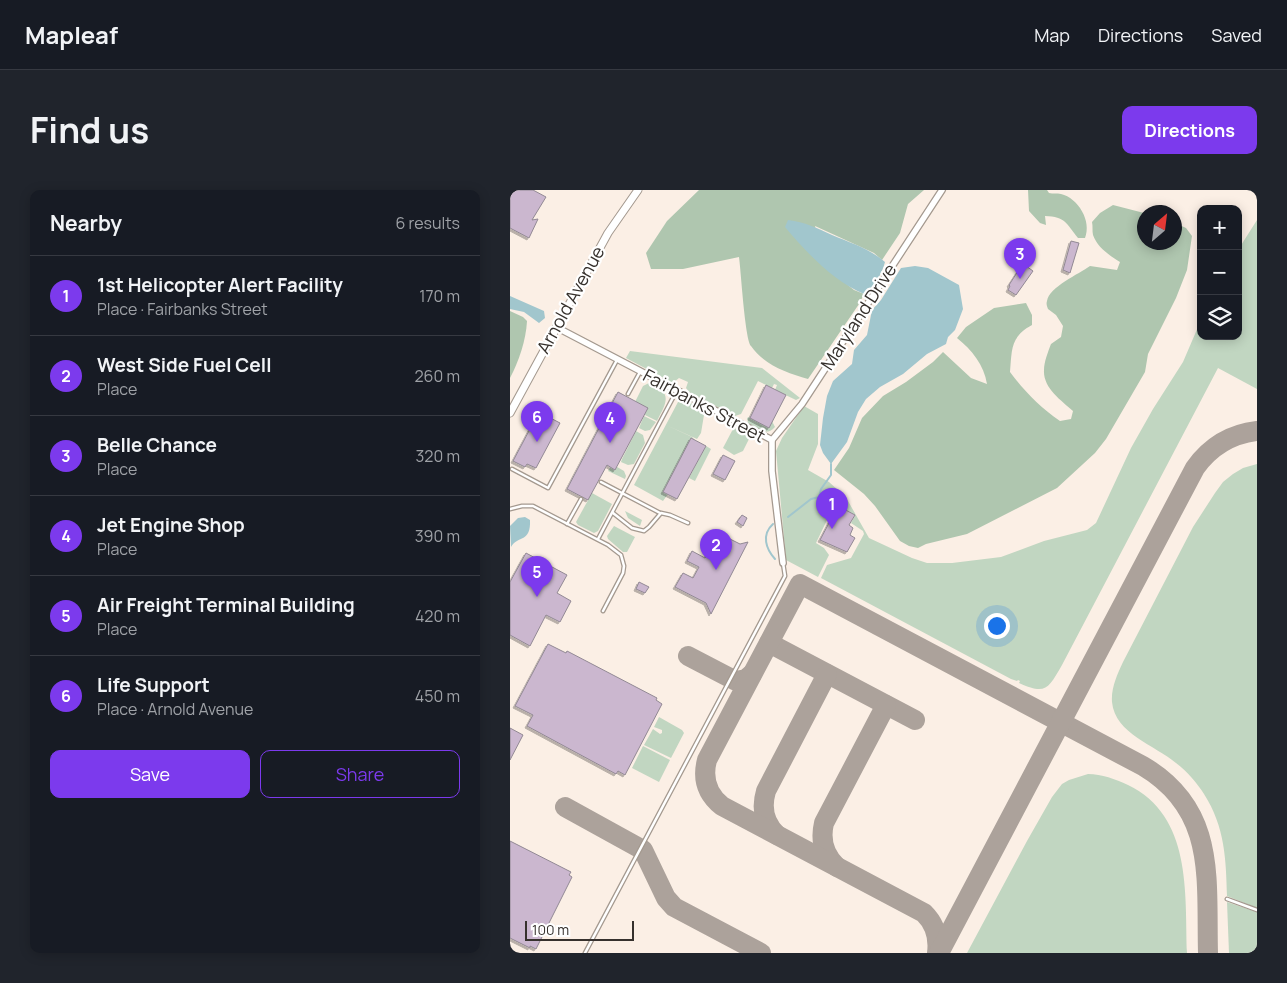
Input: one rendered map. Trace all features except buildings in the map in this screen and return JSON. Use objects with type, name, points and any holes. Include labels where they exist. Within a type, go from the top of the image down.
[{"type":"street","name":"Arnold Avenue","points":[[510,413],[608,233],[638,190]]},
{"type":"street","name":"Maryland Drive","points":[[772,440],[802,404],[942,190]]},
{"type":"street","name":"Fairbanks Street","points":[[556,327],[772,440],[772,471],[783,563]]},
{"type":"lane","points":[[512,469],[548,488],[617,360]]},
{"type":"lane","points":[[628,394],[640,372]]},
{"type":"lane","points":[[598,540],[677,390]]},
{"type":"lane","points":[[601,482],[660,513],[670,514],[688,523]]},
{"type":"lane","points":[[568,524],[581,499]]},
{"type":"lane","points":[[510,509],[533,506],[608,545],[621,555],[624,566],[623,573],[603,611]]},
{"type":"lane","points":[[612,513],[632,528],[644,531],[660,513]]},
{"type":"lane","points":[[585,953],[785,576],[783,563]]},
{"type":"lane","points":[[1227,899],[1257,910]]},
{"type":"green space","points":[[699,190],[924,190],[908,204],[900,233],[882,260],[874,253],[815,226],[824,266],[854,290],[864,294],[808,379],[784,371],[769,363],[756,353],[751,346],[745,318],[739,257],[683,269],[651,269],[646,253],[667,221]]},
{"type":"green space","points":[[1028,190],[1047,190],[1049,193],[1061,194],[1073,200],[1085,218],[1087,231],[1085,238],[1078,238],[1062,219],[1045,216],[1046,225],[1040,223],[1029,211]]},
{"type":"green space","points":[[1113,205],[1137,211],[1137,250],[1182,250],[1182,226],[1186,228],[1192,236],[1187,270],[1176,298],[1148,354],[1145,372],[1106,439],[1095,453],[1057,488],[967,534],[926,544],[918,548],[900,541],[864,494],[834,470],[849,448],[862,418],[883,396],[906,382],[943,352],[971,378],[987,384],[983,370],[976,358],[957,338],[966,327],[994,308],[1026,303],[1032,315],[1032,325],[1016,339],[1012,351],[1010,372],[1033,399],[1053,416],[1060,421],[1071,419],[1073,411],[1058,398],[1046,382],[1044,376],[1045,364],[1051,344],[1061,337],[1063,326],[1056,315],[1048,309],[1047,302],[1053,291],[1065,281],[1090,266],[1117,270],[1120,262],[1101,247],[1093,235],[1092,222],[1100,213]]},
{"type":"green space","points":[[1257,220],[1257,389],[1218,368],[1062,665],[1053,680],[1045,688],[1035,689],[1019,683],[1020,681],[1011,679],[821,578],[827,565],[851,558],[864,534],[863,531],[851,523],[855,515],[838,506],[830,521],[827,520],[816,543],[824,548],[829,555],[818,577],[786,560],[776,451],[782,438],[804,406],[818,414],[818,444],[808,470],[829,482],[848,501],[869,538],[912,558],[927,563],[952,563],[1001,557],[1044,541],[1087,530],[1096,523],[1131,448],[1183,362],[1197,329],[1197,340],[1242,340],[1242,244]]},
{"type":"green space","points":[[510,311],[527,321],[522,350],[510,378]]},
{"type":"green space","points":[[630,351],[762,368],[800,398],[796,400],[775,390],[777,385],[774,384],[772,388],[758,381],[741,414],[735,416],[689,392],[686,388],[688,382],[679,378],[671,382],[626,358]]},
{"type":"green space","points":[[649,383],[662,391],[666,399],[657,421],[645,415],[635,402],[643,386]]},
{"type":"green space","points":[[680,400],[694,405],[704,415],[701,433],[697,439],[666,425],[695,440],[691,438],[665,494],[668,494],[663,501],[634,485],[678,402]]},
{"type":"green space","points":[[644,416],[656,422],[650,430],[645,431],[639,428]]},
{"type":"green space","points":[[749,417],[769,428],[772,421],[775,427],[765,432],[759,430],[748,423],[747,418]]},
{"type":"green space","points":[[740,428],[751,435],[743,451],[734,455],[723,448],[733,429]]},
{"type":"green space","points":[[636,431],[643,435],[645,443],[634,464],[628,465],[621,462]]},
{"type":"green space","points":[[706,446],[711,449],[695,481],[689,478]]},
{"type":"green space","points":[[612,464],[624,471],[625,479],[608,471]]},
{"type":"green space","points":[[1257,464],[1257,908],[1227,896],[1225,856],[1220,831],[1211,806],[1201,790],[1192,777],[1180,766],[1128,731],[1115,713],[1112,692],[1123,662],[1193,527],[1223,482],[1243,468]]},
{"type":"green space","points":[[592,493],[612,504],[598,531],[594,533],[578,525],[576,522]]},
{"type":"green space","points":[[625,511],[642,520],[640,526],[628,518]]},
{"type":"green space","points":[[614,526],[635,537],[627,552],[623,552],[608,539],[607,536]]},
{"type":"green space","points":[[659,717],[684,733],[671,758],[644,745],[653,729],[660,734],[662,733],[662,730],[654,727]]},
{"type":"green space","points":[[643,746],[670,760],[659,782],[632,768]]},
{"type":"green space","points":[[1088,774],[1108,777],[1128,785],[1149,799],[1164,816],[1174,836],[1181,858],[1186,905],[1187,953],[967,953],[1052,797],[1062,784]]},
{"type":"green space","points":[[1227,902],[1257,912],[1257,953],[1229,953]]},
{"type":"water","points":[[788,220],[816,228],[873,253],[885,262],[880,276],[864,294],[842,282],[811,256],[793,237],[785,227]]},
{"type":"water","points":[[915,266],[928,268],[959,285],[963,309],[955,330],[948,337],[946,344],[927,354],[903,374],[880,387],[866,399],[858,412],[847,442],[831,464],[820,445],[827,396],[833,381],[852,364],[854,350],[867,335],[872,310],[881,300],[901,268]]},
{"type":"water","points":[[510,296],[544,311],[545,318],[539,323],[524,312],[510,309]]},
{"type":"water","points":[[525,517],[530,520],[528,532],[511,547],[510,526],[518,518]]},
{"type":"waterway","points":[[788,517],[811,499],[819,497],[821,489],[831,475],[831,464]]},
{"type":"waterway","points":[[773,524],[767,533],[766,542],[769,551],[775,559]]},
{"type":"taxiway","points":[[939,953],[1195,468],[1207,454],[1230,438],[1257,431]]},
{"type":"taxiway","points":[[937,953],[935,931],[924,913],[722,806],[707,786],[705,774],[707,760],[800,584],[1143,766],[1167,784],[1184,803],[1196,825],[1202,848],[1206,872],[1208,953]]},
{"type":"taxiway","points":[[769,643],[915,720]]},
{"type":"taxiway","points":[[688,656],[736,681],[746,679],[752,674]]},
{"type":"taxiway","points":[[777,835],[766,820],[764,809],[766,791],[827,674]]},
{"type":"taxiway","points":[[837,867],[824,847],[824,823],[886,705]]},
{"type":"taxiway","points":[[565,807],[643,850],[666,898],[674,907],[761,953]]},
{"type":"place","name":"Belle Chance","points":[[1020,279]]},
{"type":"place","name":"Life Support","points":[[537,442]]},
{"type":"place","name":"Jet Engine Shop","points":[[610,443]]},
{"type":"place","name":"1st Helicopter Alert Facility","points":[[832,529]]},
{"type":"place","name":"West Side Fuel Cell","points":[[716,570]]},
{"type":"place","name":"Air Freight Terminal Building","points":[[537,597]]}]
